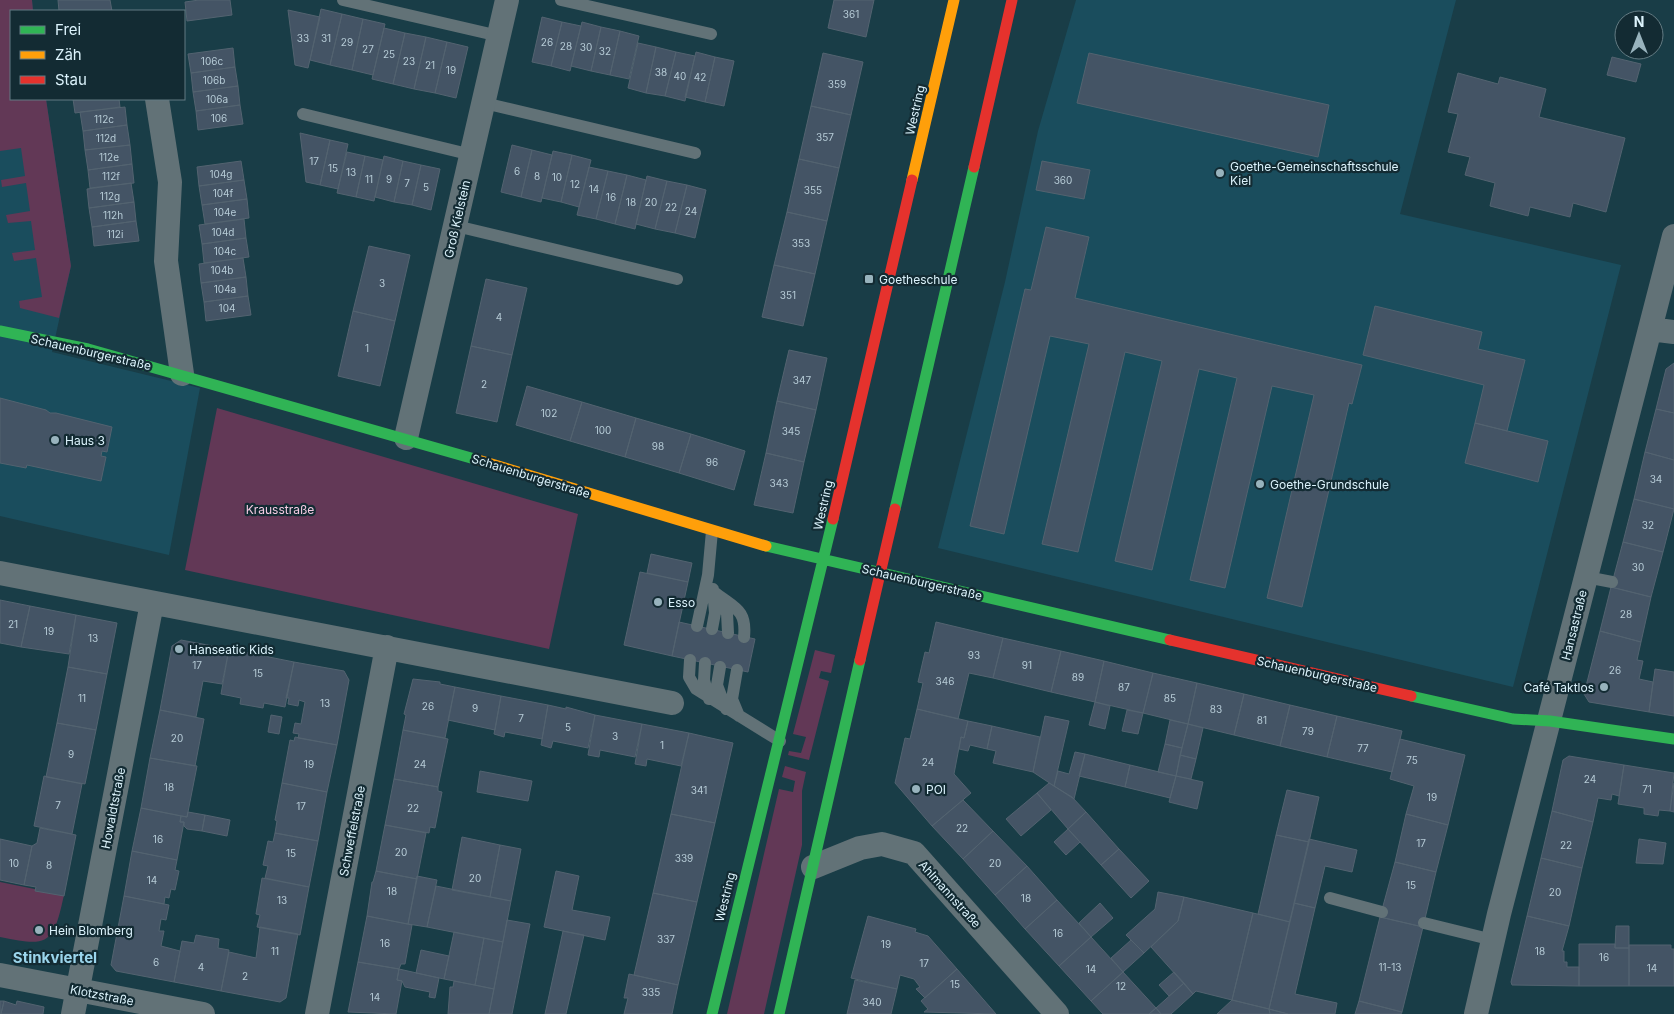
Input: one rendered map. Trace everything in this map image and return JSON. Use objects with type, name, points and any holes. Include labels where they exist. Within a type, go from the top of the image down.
[{"type":"main road","name":"Westring","points":[[712,1014],[824,560],[954,0]]},
{"type":"main road","points":[[779,1014],[1012,0]]},
{"type":"main road","name":"Schauenburgerstraße","points":[[0,330],[88,349],[182,374],[406,438],[712,531],[824,560],[1512,719],[1550,721],[1674,739]]},
{"type":"street","name":"Groß Kielstein","points":[[406,438],[507,0]]},
{"type":"street","points":[[157,100],[170,182],[166,261],[182,374]]},
{"type":"street","name":"Hansastraße","points":[[1476,1014],[1493,940],[1674,236]]},
{"type":"street","points":[[1650,328],[1674,332]]},
{"type":"street","points":[[0,573],[672,703]]},
{"type":"street","name":"Howaldtstraße","points":[[73,1014],[152,603]]},
{"type":"street","name":"Schweffelstraße","points":[[317,1014],[386,647]]},
{"type":"street","name":"Ahlmannstraße","points":[[813,867],[860,848],[882,844],[914,853],[1057,1014]]},
{"type":"street","name":"Klotzstraße","points":[[0,975],[203,1014]]},
{"type":"lane","points":[[343,0],[499,36]]},
{"type":"lane","points":[[561,0],[711,34]]},
{"type":"lane","points":[[484,103],[695,152]]},
{"type":"lane","points":[[303,114],[472,155]]},
{"type":"lane","points":[[456,226],[677,280]]},
{"type":"lane","points":[[697,626],[708,575],[712,531]]},
{"type":"lane","points":[[708,575],[714,592],[726,613],[728,633]]},
{"type":"lane","points":[[1586,577],[1612,582]]},
{"type":"lane","points":[[712,629],[714,592]]},
{"type":"lane","points":[[714,592],[740,611],[746,621],[744,637]]},
{"type":"lane","points":[[690,660],[689,678],[696,689],[709,699],[780,740]]},
{"type":"lane","points":[[705,663],[704,680],[709,699]]},
{"type":"lane","points":[[720,666],[717,685],[726,709]]},
{"type":"lane","points":[[737,670],[732,699],[739,716]]},
{"type":"lane","points":[[1330,898],[1382,912]]},
{"type":"lane","points":[[1424,923],[1493,940]]},
{"type":"shaded area","points":[[0,0],[32,0],[33,10],[10,10],[10,100],[46,100],[71,266],[52,352],[200,388],[169,555],[0,516]]},
{"type":"shaded area","points":[[1076,0],[1456,0],[1400,214],[1621,265],[1513,687],[938,548],[1005,282],[1038,131]]},
{"type":"green space","points":[[0,0],[32,0],[33,10],[10,10],[10,100],[46,100],[71,266],[59,318],[20,308],[19,301],[42,297],[36,258],[14,261],[12,253],[35,250],[31,221],[8,223],[6,215],[30,211],[26,183],[2,187],[1,180],[25,176],[21,148],[0,151]]},
{"type":"green space","name":"Krausstraße","points":[[217,408],[578,514],[549,649],[185,570]]},
{"type":"green space","points":[[815,650],[835,655],[831,673],[821,671],[819,678],[829,681],[809,760],[788,755],[789,751],[801,753],[806,737],[793,734]]},
{"type":"green space","points":[[785,766],[806,772],[802,791],[802,845],[764,1014],[727,1014],[779,789],[793,792],[795,781],[782,777]]},
{"type":"green space","points":[[0,882],[64,895],[56,924],[52,933],[46,939],[29,942],[0,937]]},
{"type":"building","points":[[58,0],[110,0],[112,10],[59,10]]},
{"type":"building","points":[[230,0],[232,15],[187,21],[185,2]]},
{"type":"building","points":[[834,0],[874,0],[866,37],[828,28]]},
{"type":"building","points":[[321,9],[342,14],[330,65],[310,60]]},
{"type":"building","points":[[288,10],[320,17],[308,68],[295,65]]},
{"type":"building","points":[[342,14],[363,19],[352,70],[330,65]]},
{"type":"building","points":[[542,17],[562,22],[551,66],[532,62]]},
{"type":"building","points":[[363,19],[385,24],[373,75],[352,70]]},
{"type":"building","points":[[562,22],[581,26],[570,71],[551,66]]},
{"type":"building","points":[[582,22],[601,27],[591,71],[571,66]]},
{"type":"building","points":[[601,27],[620,31],[610,75],[591,71]]},
{"type":"building","points":[[384,28],[405,33],[393,84],[372,79]]},
{"type":"building","points":[[620,31],[639,36],[629,79],[610,75]]},
{"type":"building","points":[[405,33],[426,37],[414,89],[393,84]]},
{"type":"building","points":[[426,37],[447,42],[435,93],[414,89]]},
{"type":"building","points":[[447,42],[468,47],[456,98],[435,93]]},
{"type":"building","points":[[638,43],[656,47],[646,93],[628,88]]},
{"type":"building","points":[[656,47],[676,52],[665,96],[646,93]]},
{"type":"building","points":[[233,48],[235,67],[191,73],[188,54]]},
{"type":"building","points":[[676,52],[695,56],[685,101],[665,96]]},
{"type":"building","points":[[696,52],[715,57],[705,102],[685,97]]},
{"type":"building","points":[[823,53],[863,62],[851,115],[811,106]]},
{"type":"building","points":[[1089,53],[1329,105],[1318,157],[1077,103]]},
{"type":"building","points":[[715,57],[734,61],[724,106],[705,102]]},
{"type":"building","points":[[1612,57],[1614,60],[1624,60],[1641,64],[1636,82],[1607,75]]},
{"type":"building","points":[[235,67],[238,86],[193,92],[191,73]]},
{"type":"building","points":[[1458,73],[1498,84],[1500,77],[1546,89],[1539,117],[1625,138],[1606,212],[1573,203],[1570,217],[1530,207],[1528,216],[1490,206],[1495,183],[1465,175],[1470,157],[1448,152],[1458,114],[1448,112]]},
{"type":"building","points":[[238,86],[240,105],[196,111],[193,92]]},
{"type":"building","points":[[73,100],[119,100],[120,107],[75,113]]},
{"type":"building","points":[[240,105],[243,124],[198,130],[196,111]]},
{"type":"building","points":[[811,106],[851,115],[839,168],[799,159]]},
{"type":"building","points":[[125,107],[127,125],[83,131],[80,112]]},
{"type":"building","points":[[127,125],[130,145],[85,150],[83,131]]},
{"type":"building","points":[[300,133],[330,140],[320,185],[306,182]]},
{"type":"building","points":[[330,140],[348,144],[338,189],[320,185]]},
{"type":"building","points":[[130,145],[132,164],[88,170],[85,150]]},
{"type":"building","points":[[512,145],[532,150],[521,197],[501,192]]},
{"type":"building","points":[[532,150],[552,155],[541,202],[521,197]]},
{"type":"building","points":[[553,151],[572,155],[561,202],[542,198]]},
{"type":"building","points":[[347,152],[365,156],[356,197],[337,193]]},
{"type":"building","points":[[572,155],[591,160],[579,207],[561,202]]},
{"type":"building","points":[[365,156],[383,160],[374,201],[356,197]]},
{"type":"building","points":[[384,156],[403,161],[394,202],[375,197]]},
{"type":"building","points":[[799,159],[839,168],[827,221],[787,212]]},
{"type":"building","points":[[241,161],[244,180],[199,186],[197,167]]},
{"type":"building","points":[[403,161],[421,165],[412,205],[394,202]]},
{"type":"building","points":[[1042,161],[1090,170],[1084,199],[1036,190]]},
{"type":"building","points":[[132,164],[134,183],[90,188],[88,170]]},
{"type":"building","points":[[421,165],[440,169],[431,210],[412,205]]},
{"type":"building","points":[[589,167],[608,171],[596,219],[577,215]]},
{"type":"building","points":[[608,171],[627,175],[615,224],[596,219]]},
{"type":"building","points":[[627,175],[646,180],[635,229],[615,224]]},
{"type":"building","points":[[647,176],[667,181],[655,229],[636,224]]},
{"type":"building","points":[[244,180],[247,199],[202,205],[199,186]]},
{"type":"building","points":[[667,181],[687,185],[675,233],[655,229]]},
{"type":"building","points":[[131,183],[134,202],[89,208],[87,189]]},
{"type":"building","points":[[687,185],[706,190],[695,238],[675,233]]},
{"type":"building","points":[[247,199],[249,218],[205,224],[202,205]]},
{"type":"building","points":[[134,202],[136,221],[92,227],[89,208]]},
{"type":"building","points":[[787,212],[827,221],[815,274],[774,265]]},
{"type":"building","points":[[244,219],[246,238],[202,244],[199,225]]},
{"type":"building","points":[[136,221],[139,241],[94,246],[92,227]]},
{"type":"building","points":[[1046,227],[1089,237],[1075,298],[1362,365],[1352,404],[1349,403],[1302,607],[1267,598],[1314,395],[1272,386],[1225,588],[1190,580],[1237,378],[1199,369],[1152,570],[1115,561],[1162,361],[1125,352],[1078,552],[1042,544],[1089,344],[1050,336],[1004,534],[970,526],[1025,289],[1031,290]]},
{"type":"building","points":[[246,238],[249,257],[204,263],[202,244]]},
{"type":"building","points":[[369,246],[410,255],[395,321],[353,311]]},
{"type":"building","points":[[243,258],[246,277],[201,283],[199,264]]},
{"type":"building","points":[[774,265],[815,274],[803,326],[762,317]]},
{"type":"building","points":[[246,277],[248,296],[204,302],[201,283]]},
{"type":"building","points":[[486,279],[527,288],[512,355],[471,346]]},
{"type":"building","points":[[248,296],[251,315],[206,321],[204,302]]},
{"type":"building","points":[[1375,306],[1482,332],[1478,349],[1525,360],[1507,431],[1475,423],[1484,385],[1363,355]]},
{"type":"building","points":[[353,311],[395,321],[380,386],[338,376]]},
{"type":"building","points":[[471,346],[512,355],[497,422],[456,413]]},
{"type":"building","points":[[789,350],[827,358],[816,410],[777,401]]},
{"type":"building","points":[[1674,363],[1674,413],[1656,409],[1666,369]]},
{"type":"building","points":[[527,386],[582,402],[570,441],[516,425]]},
{"type":"building","name":"Haus 3","points":[[0,398],[46,410],[50,413],[112,427],[107,452],[102,451],[101,456],[106,457],[101,481],[27,465],[26,468],[0,463]]},
{"type":"building","points":[[777,401],[816,410],[804,462],[766,453]]},
{"type":"building","points":[[582,402],[636,418],[625,457],[570,441]]},
{"type":"building","points":[[1656,409],[1674,413],[1674,460],[1645,452]]},
{"type":"building","points":[[636,418],[691,434],[679,473],[625,457]]},
{"type":"building","points":[[1475,423],[1548,441],[1538,482],[1465,463]]},
{"type":"building","points":[[691,434],[745,451],[734,490],[679,473]]},
{"type":"building","points":[[1645,452],[1674,460],[1674,509],[1634,499]]},
{"type":"building","points":[[766,453],[804,462],[793,513],[754,505]]},
{"type":"building","points":[[1634,499],[1674,509],[1663,552],[1623,542]]},
{"type":"building","points":[[1623,542],[1663,552],[1651,597],[1611,587]]},
{"type":"building","points":[[651,554],[692,563],[688,582],[647,573]]},
{"type":"building","name":"Esso","points":[[640,572],[688,582],[672,656],[624,645]]},
{"type":"building","points":[[1611,587],[1651,597],[1641,642],[1600,631]]},
{"type":"building","points":[[0,600],[30,606],[21,647],[0,643]]},
{"type":"building","points":[[30,606],[76,615],[69,654],[21,647]]},
{"type":"building","points":[[76,615],[117,623],[107,674],[68,667]]},
{"type":"building","points":[[679,622],[755,639],[748,672],[672,656]]},
{"type":"building","points":[[936,622],[1003,638],[993,678],[969,673],[958,719],[917,709],[923,683],[918,682],[925,652],[929,653]]},
{"type":"building","points":[[1600,631],[1641,642],[1637,660],[1643,661],[1639,679],[1653,682],[1649,712],[1589,702],[1584,694]]},
{"type":"building","points":[[1003,638],[1061,651],[1051,692],[993,678]]},
{"type":"building","points":[[181,640],[229,649],[222,684],[203,681],[196,717],[160,710],[172,646]]},
{"type":"building","points":[[229,649],[294,662],[285,707],[264,703],[263,708],[240,704],[241,698],[221,694]]},
{"type":"building","points":[[1061,651],[1104,661],[1095,702],[1051,692]]},
{"type":"building","points":[[1104,661],[1153,673],[1143,713],[1095,702]]},
{"type":"building","points":[[294,662],[344,671],[349,680],[337,745],[298,738],[299,734],[293,733],[295,723],[301,724],[305,702],[299,700],[298,706],[288,704],[289,698],[286,698]]},
{"type":"building","points":[[68,667],[107,674],[96,730],[57,723]]},
{"type":"building","points":[[1655,669],[1674,672],[1674,716],[1649,712]]},
{"type":"building","points":[[1153,673],[1197,683],[1188,724],[1143,713]]},
{"type":"building","points":[[413,679],[440,682],[440,684],[455,687],[445,738],[403,730],[406,715],[404,714]]},
{"type":"building","points":[[1197,683],[1244,694],[1234,735],[1188,724]]},
{"type":"building","points":[[455,687],[501,696],[495,730],[448,720]]},
{"type":"building","points":[[1244,694],[1290,705],[1280,746],[1234,735]]},
{"type":"building","points":[[501,696],[548,705],[542,739],[505,732],[504,737],[494,734]]},
{"type":"building","points":[[1095,702],[1110,706],[1105,729],[1089,725]]},
{"type":"building","points":[[548,705],[566,709],[566,707],[595,715],[588,748],[553,741],[551,748],[541,745]]},
{"type":"building","points":[[1290,705],[1337,716],[1327,757],[1280,746]]},
{"type":"building","points":[[917,709],[968,721],[964,738],[961,737],[954,774],[971,793],[932,826],[895,783],[905,738],[910,739]]},
{"type":"building","points":[[160,710],[204,719],[195,766],[150,758]]},
{"type":"building","points":[[1127,710],[1143,713],[1138,734],[1122,731]]},
{"type":"building","points":[[271,715],[282,717],[279,734],[268,732]]},
{"type":"building","points":[[595,715],[642,724],[635,757],[600,750],[599,757],[588,755]]},
{"type":"building","points":[[1045,716],[1069,721],[1054,786],[1033,772]]},
{"type":"building","points":[[1337,716],[1402,731],[1392,772],[1327,757]]},
{"type":"building","points":[[1170,720],[1188,724],[1182,748],[1165,744]]},
{"type":"building","points":[[968,721],[992,726],[987,749],[970,745],[968,751],[959,749],[961,737],[964,738]]},
{"type":"building","points":[[57,723],[96,730],[85,784],[46,777]]},
{"type":"building","points":[[642,724],[689,733],[681,766],[647,759],[646,766],[635,764]]},
{"type":"building","points":[[1188,724],[1203,728],[1196,759],[1180,755]]},
{"type":"building","points":[[992,726],[1040,737],[1033,772],[993,763],[996,751],[987,749]]},
{"type":"building","points":[[403,730],[448,739],[438,787],[394,779]]},
{"type":"building","points":[[689,733],[733,743],[715,823],[671,814]]},
{"type":"building","points":[[295,737],[337,745],[327,792],[282,783],[290,740],[294,741]]},
{"type":"building","points":[[1400,739],[1465,755],[1448,825],[1406,814],[1414,786],[1390,779]]},
{"type":"building","points":[[1165,744],[1182,748],[1176,776],[1158,772]]},
{"type":"building","points":[[1075,752],[1085,754],[1074,799],[1054,786],[1058,771],[1069,774]]},
{"type":"building","points":[[1085,754],[1130,765],[1125,787],[1079,776]]},
{"type":"building","points":[[1180,755],[1196,759],[1191,779],[1176,776]]},
{"type":"building","points":[[1569,756],[1624,765],[1619,796],[1612,794],[1611,800],[1598,798],[1593,822],[1552,811],[1563,760]]},
{"type":"building","points":[[150,758],[197,766],[187,817],[141,808]]},
{"type":"building","points":[[1130,765],[1176,776],[1170,798],[1125,787]]},
{"type":"building","points":[[1624,765],[1674,773],[1670,811],[1659,810],[1658,816],[1644,814],[1644,808],[1618,804]]},
{"type":"building","points":[[480,771],[532,781],[528,801],[477,792]]},
{"type":"building","points":[[44,776],[82,784],[72,834],[34,826]]},
{"type":"building","points":[[1176,776],[1203,782],[1197,809],[1169,802]]},
{"type":"building","points":[[394,779],[438,787],[438,791],[442,792],[435,828],[430,827],[429,833],[385,825]]},
{"type":"building","points":[[282,783],[327,792],[318,841],[275,833],[277,821],[275,820]]},
{"type":"building","points":[[1049,783],[1072,797],[1086,812],[1068,829],[1037,793]]},
{"type":"building","points":[[1674,783],[1674,812],[1670,811]]},
{"type":"building","points":[[1287,790],[1319,797],[1309,842],[1276,835]]},
{"type":"building","points":[[1037,793],[1051,810],[1021,836],[1006,819]]},
{"type":"building","points":[[963,800],[993,831],[963,859],[932,826]]},
{"type":"building","points":[[141,808],[181,816],[180,822],[184,822],[177,860],[132,851]]},
{"type":"building","points":[[1552,811],[1593,822],[1582,868],[1541,858]]},
{"type":"building","points":[[188,812],[205,815],[202,831],[187,829],[184,826],[184,822],[180,822],[181,816],[187,817]]},
{"type":"building","points":[[1086,812],[1119,849],[1101,865],[1068,829]]},
{"type":"building","points":[[671,814],[715,823],[697,902],[653,893]]},
{"type":"building","points":[[1406,814],[1448,825],[1436,872],[1395,862]]},
{"type":"building","points":[[205,815],[230,820],[227,836],[202,831]]},
{"type":"building","points":[[385,825],[426,833],[417,879],[376,871]]},
{"type":"building","points":[[40,828],[76,835],[64,896],[35,891],[36,887],[24,885],[32,846],[37,843]]},
{"type":"building","points":[[1068,829],[1080,842],[1066,855],[1054,842]]},
{"type":"building","points":[[993,831],[1027,866],[995,895],[963,859]]},
{"type":"building","points":[[275,833],[318,841],[309,887],[265,878],[268,866],[263,865],[268,841],[273,842]]},
{"type":"building","points":[[1276,835],[1309,842],[1290,922],[1258,914]]},
{"type":"building","points":[[462,837],[500,845],[490,897],[452,890]]},
{"type":"building","points":[[0,839],[32,846],[24,885],[0,880]]},
{"type":"building","points":[[1309,839],[1357,850],[1352,872],[1325,866],[1315,908],[1294,903]]},
{"type":"building","points":[[1639,839],[1666,843],[1663,864],[1636,863]]},
{"type":"building","points":[[500,845],[521,849],[511,901],[490,897]]},
{"type":"building","points":[[1119,849],[1149,881],[1131,898],[1101,865]]},
{"type":"building","points":[[132,851],[177,860],[175,870],[179,871],[175,890],[171,889],[169,898],[165,897],[164,904],[124,896]]},
{"type":"building","points":[[1541,858],[1582,868],[1569,926],[1527,916]]},
{"type":"building","points":[[1395,862],[1436,872],[1423,927],[1380,917]]},
{"type":"building","points":[[1027,866],[1057,900],[1025,929],[995,895]]},
{"type":"building","points":[[376,871],[417,879],[408,924],[367,916],[372,882]]},
{"type":"building","points":[[556,871],[579,876],[572,910],[610,917],[605,940],[544,927]]},
{"type":"building","points":[[417,876],[437,880],[427,927],[408,924]]},
{"type":"building","points":[[262,878],[309,887],[300,935],[257,927],[260,915],[256,914]]},
{"type":"building","points":[[436,886],[511,901],[503,942],[427,927]]},
{"type":"building","points":[[1158,892],[1184,897],[1178,921],[1144,953],[1126,935],[1155,909]]},
{"type":"building","points":[[653,893],[697,902],[678,985],[634,975]]},
{"type":"building","points":[[124,896],[169,905],[166,920],[161,919],[159,931],[164,931],[161,946],[180,951],[174,982],[116,971],[111,965]]},
{"type":"building","points":[[1184,897],[1253,913],[1232,1000],[1196,991],[1193,994],[1151,947],[1178,921]]},
{"type":"building","points":[[1057,900],[1091,937],[1059,966],[1025,929]]},
{"type":"building","points":[[1100,903],[1113,918],[1091,937],[1079,923]]},
{"type":"building","points":[[1294,903],[1315,908],[1295,994],[1337,1003],[1335,1014],[1288,1014],[1269,1009]]},
{"type":"building","points":[[1253,913],[1290,922],[1269,1009],[1232,1000]]},
{"type":"building","points":[[367,916],[412,925],[405,964],[401,964],[399,969],[358,962]]},
{"type":"building","points":[[868,916],[916,929],[915,932],[928,936],[957,969],[925,998],[916,989],[920,987],[914,979],[900,975],[897,989],[851,978]]},
{"type":"building","points":[[1527,916],[1569,926],[1562,951],[1564,951],[1564,962],[1567,962],[1567,967],[1579,967],[1579,986],[1512,985],[1511,982]]},
{"type":"building","points":[[1380,917],[1423,927],[1402,1012],[1359,1001]]},
{"type":"building","points":[[507,920],[530,924],[512,1014],[489,1014]]},
{"type":"building","points":[[1616,926],[1629,926],[1629,948],[1615,948]]},
{"type":"building","points":[[260,927],[298,934],[286,998],[280,1002],[221,991],[229,952],[256,958]]},
{"type":"building","points":[[563,931],[584,935],[566,1014],[545,1014]]},
{"type":"building","points":[[454,932],[484,938],[475,985],[444,979]]},
{"type":"building","points":[[196,935],[219,939],[218,948],[229,950],[221,991],[174,982],[182,941],[194,943]]},
{"type":"building","points":[[1091,937],[1123,972],[1091,1001],[1059,966]]},
{"type":"building","points":[[484,938],[503,942],[494,989],[475,985]]},
{"type":"building","points":[[1131,940],[1144,953],[1123,972],[1111,958]]},
{"type":"building","points":[[1579,944],[1615,944],[1615,948],[1629,948],[1629,986],[1579,986]]},
{"type":"building","points":[[1629,945],[1671,945],[1671,949],[1674,949],[1674,986],[1629,986]]},
{"type":"building","points":[[421,950],[449,956],[444,979],[416,973]]},
{"type":"building","points":[[358,962],[399,969],[397,980],[402,981],[396,1014],[348,1012]]},
{"type":"building","points":[[399,969],[439,978],[435,998],[429,997],[430,992],[405,987],[402,981],[397,980]]},
{"type":"building","points":[[957,969],[996,1014],[924,1012],[928,1009],[921,1001]]},
{"type":"building","points":[[1123,972],[1156,1008],[1149,1014],[1103,1014],[1091,1001]]},
{"type":"building","points":[[1174,972],[1184,983],[1169,996],[1159,985]]},
{"type":"building","points":[[629,974],[678,985],[672,1014],[624,1014],[628,998],[624,998]]},
{"type":"building","points":[[855,980],[897,989],[891,1014],[847,1014]]},
{"type":"building","points":[[454,981],[494,989],[489,1014],[448,1014],[450,987],[453,987]]},
{"type":"building","points":[[1184,983],[1193,994],[1171,1014],[1161,1014],[1156,1008]]},
{"type":"building","points":[[1232,1000],[1269,1009],[1270,1014],[1217,1014]]},
{"type":"building","points":[[0,1001],[4,1001],[1,1014],[0,1014]]},
{"type":"building","points":[[4,1001],[16,1005],[17,1001],[44,1007],[43,1014],[1,1014]]},
{"type":"building","points":[[1359,1001],[1402,1012],[1401,1014],[1355,1014]]},
{"type":"building","points":[[1156,1008],[1161,1014],[1149,1014]]},
{"type":"building","points":[[1269,1009],[1288,1014],[1270,1014]]},
{"type":"traffic: fast","points":[[895,509],[974,167]]},
{"type":"traffic: fast","points":[[0,331],[88,349],[478,460]]},
{"type":"traffic: fast","points":[[712,1014],[833,519]]},
{"type":"traffic: fast","points":[[766,546],[1170,640]]},
{"type":"traffic: fast","points":[[779,1014],[860,660]]},
{"type":"traffic: fast","points":[[1411,696],[1513,719],[1550,721],[1674,739]]},
{"type":"traffic: slow","points":[[912,180],[954,0]]},
{"type":"traffic: slow","points":[[478,460],[766,546]]},
{"type":"traffic: jam","points":[[974,167],[1012,0]]},
{"type":"traffic: jam","points":[[833,519],[912,180]]},
{"type":"traffic: jam","points":[[860,660],[895,509]]},
{"type":"traffic: jam","points":[[1170,640],[1411,696]]},
{"type":"place","name":"Goethe-Gemeinschaftsschule Kiel","points":[[1220,173]]},
{"type":"place","name":"Goetheschule","points":[[869,279]]},
{"type":"place","name":"Haus 3","points":[[55,440]]},
{"type":"place","name":"Goethe-Grundschule","points":[[1260,484]]},
{"type":"place","name":"Esso","points":[[658,602]]},
{"type":"place","name":"Hanseatic Kids","points":[[179,649]]},
{"type":"place","name":"Café Taktlos","points":[[1604,687]]},
{"type":"place","name":"POI","points":[[916,789]]},
{"type":"place","name":"Hein Blomberg","points":[[39,930]]},
{"type":"district","name":"Stinkviertel","points":[[55,957]]}]
